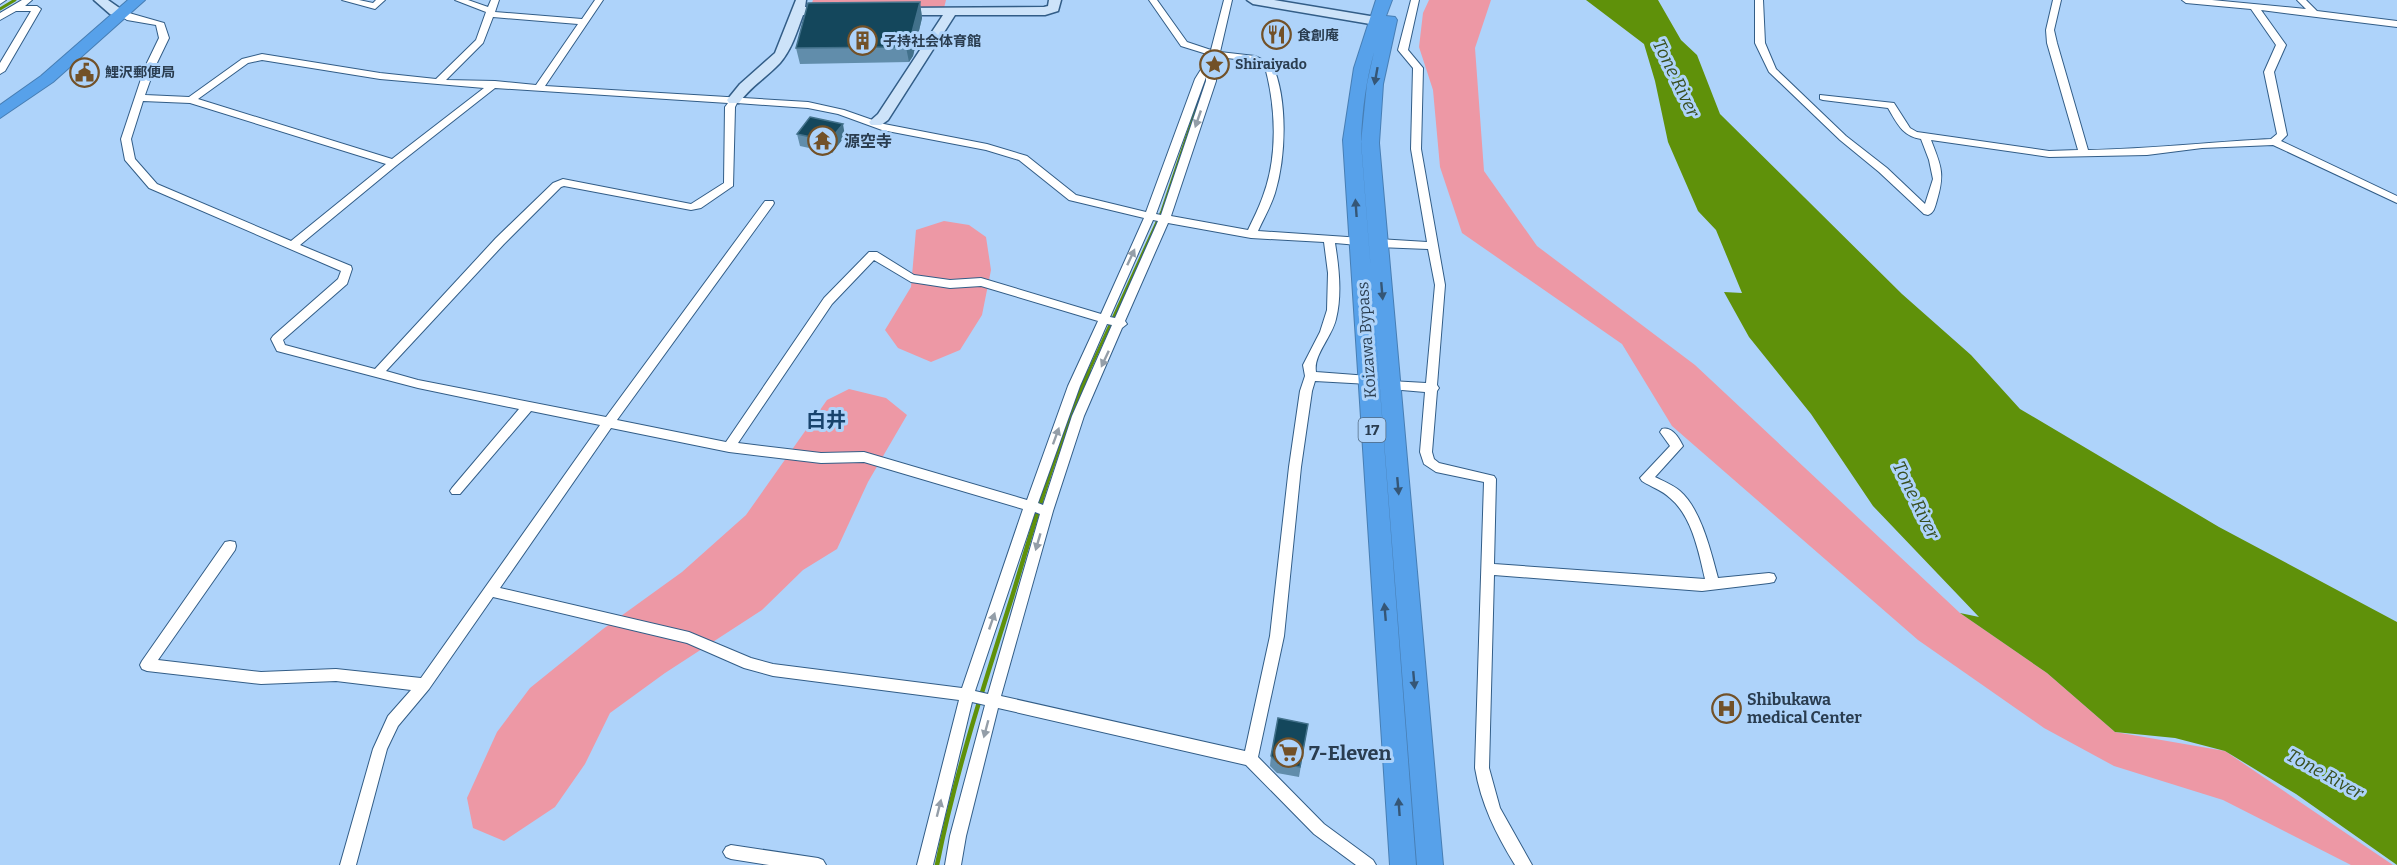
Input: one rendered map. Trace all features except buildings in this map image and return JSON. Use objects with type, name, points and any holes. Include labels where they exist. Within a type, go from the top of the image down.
[{"type":"highway","points":[[0,114],[47,79],[137,0]]},
{"type":"highway","name":"Koizawa Bypass","points":[[1384,0],[1371,110],[1368,242],[1369,380],[1403,865]]},
{"type":"highway","name":"Koizawa Bypass","points":[[1382,22],[1397,0]]},
{"type":"highway","name":"Koizawa Bypass","points":[[1368,242],[1390,385],[1430,865]]},
{"type":"street","points":[[0,17],[28,0]]},
{"type":"street","points":[[100,0],[114,11],[130,18],[160,23],[163,27],[164,38],[150,67],[142,98],[126,139],[129,160],[153,186],[347,269],[347,274],[277,339],[281,348],[377,374],[729,447],[821,458],[864,457],[1039,510]]},
{"type":"street","points":[[346,0],[375,6],[381,0]]},
{"type":"street","points":[[459,0],[490,12],[584,22]]},
{"type":"street","points":[[438,82],[480,41],[495,0]]},
{"type":"street","points":[[539,88],[599,0]]},
{"type":"street","points":[[892,11],[1045,11],[1054,8],[1055,0]]},
{"type":"street","points":[[1153,0],[1184,44],[1212,58],[1263,62],[1269,66],[1277,113],[1275,170],[1269,196],[1251,234]]},
{"type":"street","points":[[953,865],[980,699],[1039,510],[1078,416],[1111,322],[1158,217],[1211,81],[1212,58],[1228,0]]},
{"type":"street","points":[[1253,0],[1382,22]]},
{"type":"street","points":[[1415,0],[1403,50],[1418,68],[1416,149],[1440,285],[1428,461],[1436,467],[1490,479],[1482,768],[1487,800],[1502,831],[1524,865]]},
{"type":"street","points":[[1759,0],[1760,43],[1772,70],[1843,138],[1883,170],[1928,212],[1938,179],[1925,137]]},
{"type":"street","points":[[2057,0],[2050,30],[2052,43],[2085,153]]},
{"type":"street","points":[[2186,0],[2397,24]]},
{"type":"street","points":[[2301,0],[2314,13]]},
{"type":"street","points":[[377,374],[500,241],[556,185],[563,182],[692,207],[729,184],[730,107],[746,82],[775,61],[784,49],[800,5],[845,11]]},
{"type":"street","points":[[2254,7],[2281,45],[2269,72],[2282,135],[2274,142]]},
{"type":"street","points":[[0,70],[37,9],[14,8]]},
{"type":"street","points":[[876,122],[883,117],[951,12]]},
{"type":"street","points":[[191,100],[245,60],[262,57],[380,76],[438,82],[808,105],[876,122],[882,126],[987,147],[1023,158],[1073,198],[1251,234],[1434,246]]},
{"type":"street","points":[[292,246],[393,163],[495,84]]},
{"type":"street","points":[[1823,97],[1891,105],[1909,134],[2028,152],[2147,152],[2202,145],[2274,142],[2397,200]]},
{"type":"street","points":[[142,98],[191,100],[393,163]]},
{"type":"street","points":[[348,865],[380,749],[393,721],[424,685],[608,423],[769,203]]},
{"type":"street","points":[[925,865],[1039,510],[1074,386],[1111,322],[1158,217]]},
{"type":"street","points":[[1250,759],[1277,636],[1295,467],[1306,390],[1311,376],[1309,365],[1328,330],[1332,304],[1333,257],[1329,239]]},
{"type":"street","points":[[729,447],[828,301],[873,255],[911,278],[950,284],[981,282],[1111,322]]},
{"type":"street","points":[[1311,376],[1369,380]]},
{"type":"street","points":[[1390,385],[1433,388]]},
{"type":"street","points":[[456,491],[528,407]]},
{"type":"street","points":[[1666,432],[1677,446],[1646,478],[1676,495],[1684,505],[1706,559],[1713,584]]},
{"type":"street","points":[[230,546],[147,665],[261,678],[336,675],[424,685]]},
{"type":"street","points":[[1488,569],[1634,581],[1713,584],[1769,578]]},
{"type":"street","points":[[490,591],[689,638],[748,664],[773,670],[980,699],[1250,759],[1319,829],[1368,865]]},
{"type":"street","points":[[731,852],[818,865]]},
{"type":"shaded area","points":[[813,0],[946,0],[944,8],[810,8]]},
{"type":"shaded area","points":[[1429,0],[1491,0],[1475,48],[1484,171],[1537,246],[1695,365],[1960,613],[2047,673],[2115,732],[2225,751],[2393,865],[2351,865],[2223,800],[2114,766],[2044,728],[1918,640],[1672,426],[1622,344],[1462,233],[1440,167],[1433,90],[1419,47],[1423,13]]},
{"type":"shaded area","points":[[944,221],[969,225],[986,237],[991,270],[982,315],[960,350],[931,362],[898,348],[885,330],[911,287],[916,230]]},
{"type":"shaded area","points":[[849,389],[886,398],[907,415],[868,482],[837,549],[803,570],[762,610],[665,673],[610,713],[585,764],[555,807],[504,841],[473,828],[467,798],[497,732],[530,688],[603,629],[682,572],[746,515],[827,400]]},
{"type":"water","name":"Tone River","points":[[1586,0],[1658,0],[1681,40],[1697,55],[1720,114],[1902,294],[1971,355],[2020,409],[2219,527],[2397,622],[2397,865],[2296,794],[2225,751],[2175,738],[2115,732],[2047,673],[1960,613],[1979,617],[1873,506],[1811,414],[1749,337],[1724,292],[1742,293],[1716,230],[1698,211],[1668,142],[1655,81],[1644,44]]},
{"type":"waterway","points":[[0,9],[15,0]]},
{"type":"waterway","points":[[1088,373],[1162,211],[1205,82]]},
{"type":"waterway","points":[[937,865],[952,797],[971,730],[1038,511],[1066,427],[1089,372]]},
{"type":"place","name":"食創庵","points":[[1276,35]]},
{"type":"place","name":"子持社会体育館","points":[[862,41]]},
{"type":"place","name":"Shiraiyado","points":[[1214,64]]},
{"type":"place","name":"鯉沢郵便局","points":[[84,72]]},
{"type":"place","name":"源空寺","points":[[823,141]]},
{"type":"place","name":"Shibukawa medical Center","points":[[1726,708]]},
{"type":"place","name":"7-Eleven","points":[[1288,753]]},
{"type":"district","name":"白井","points":[[826,420]]}]
